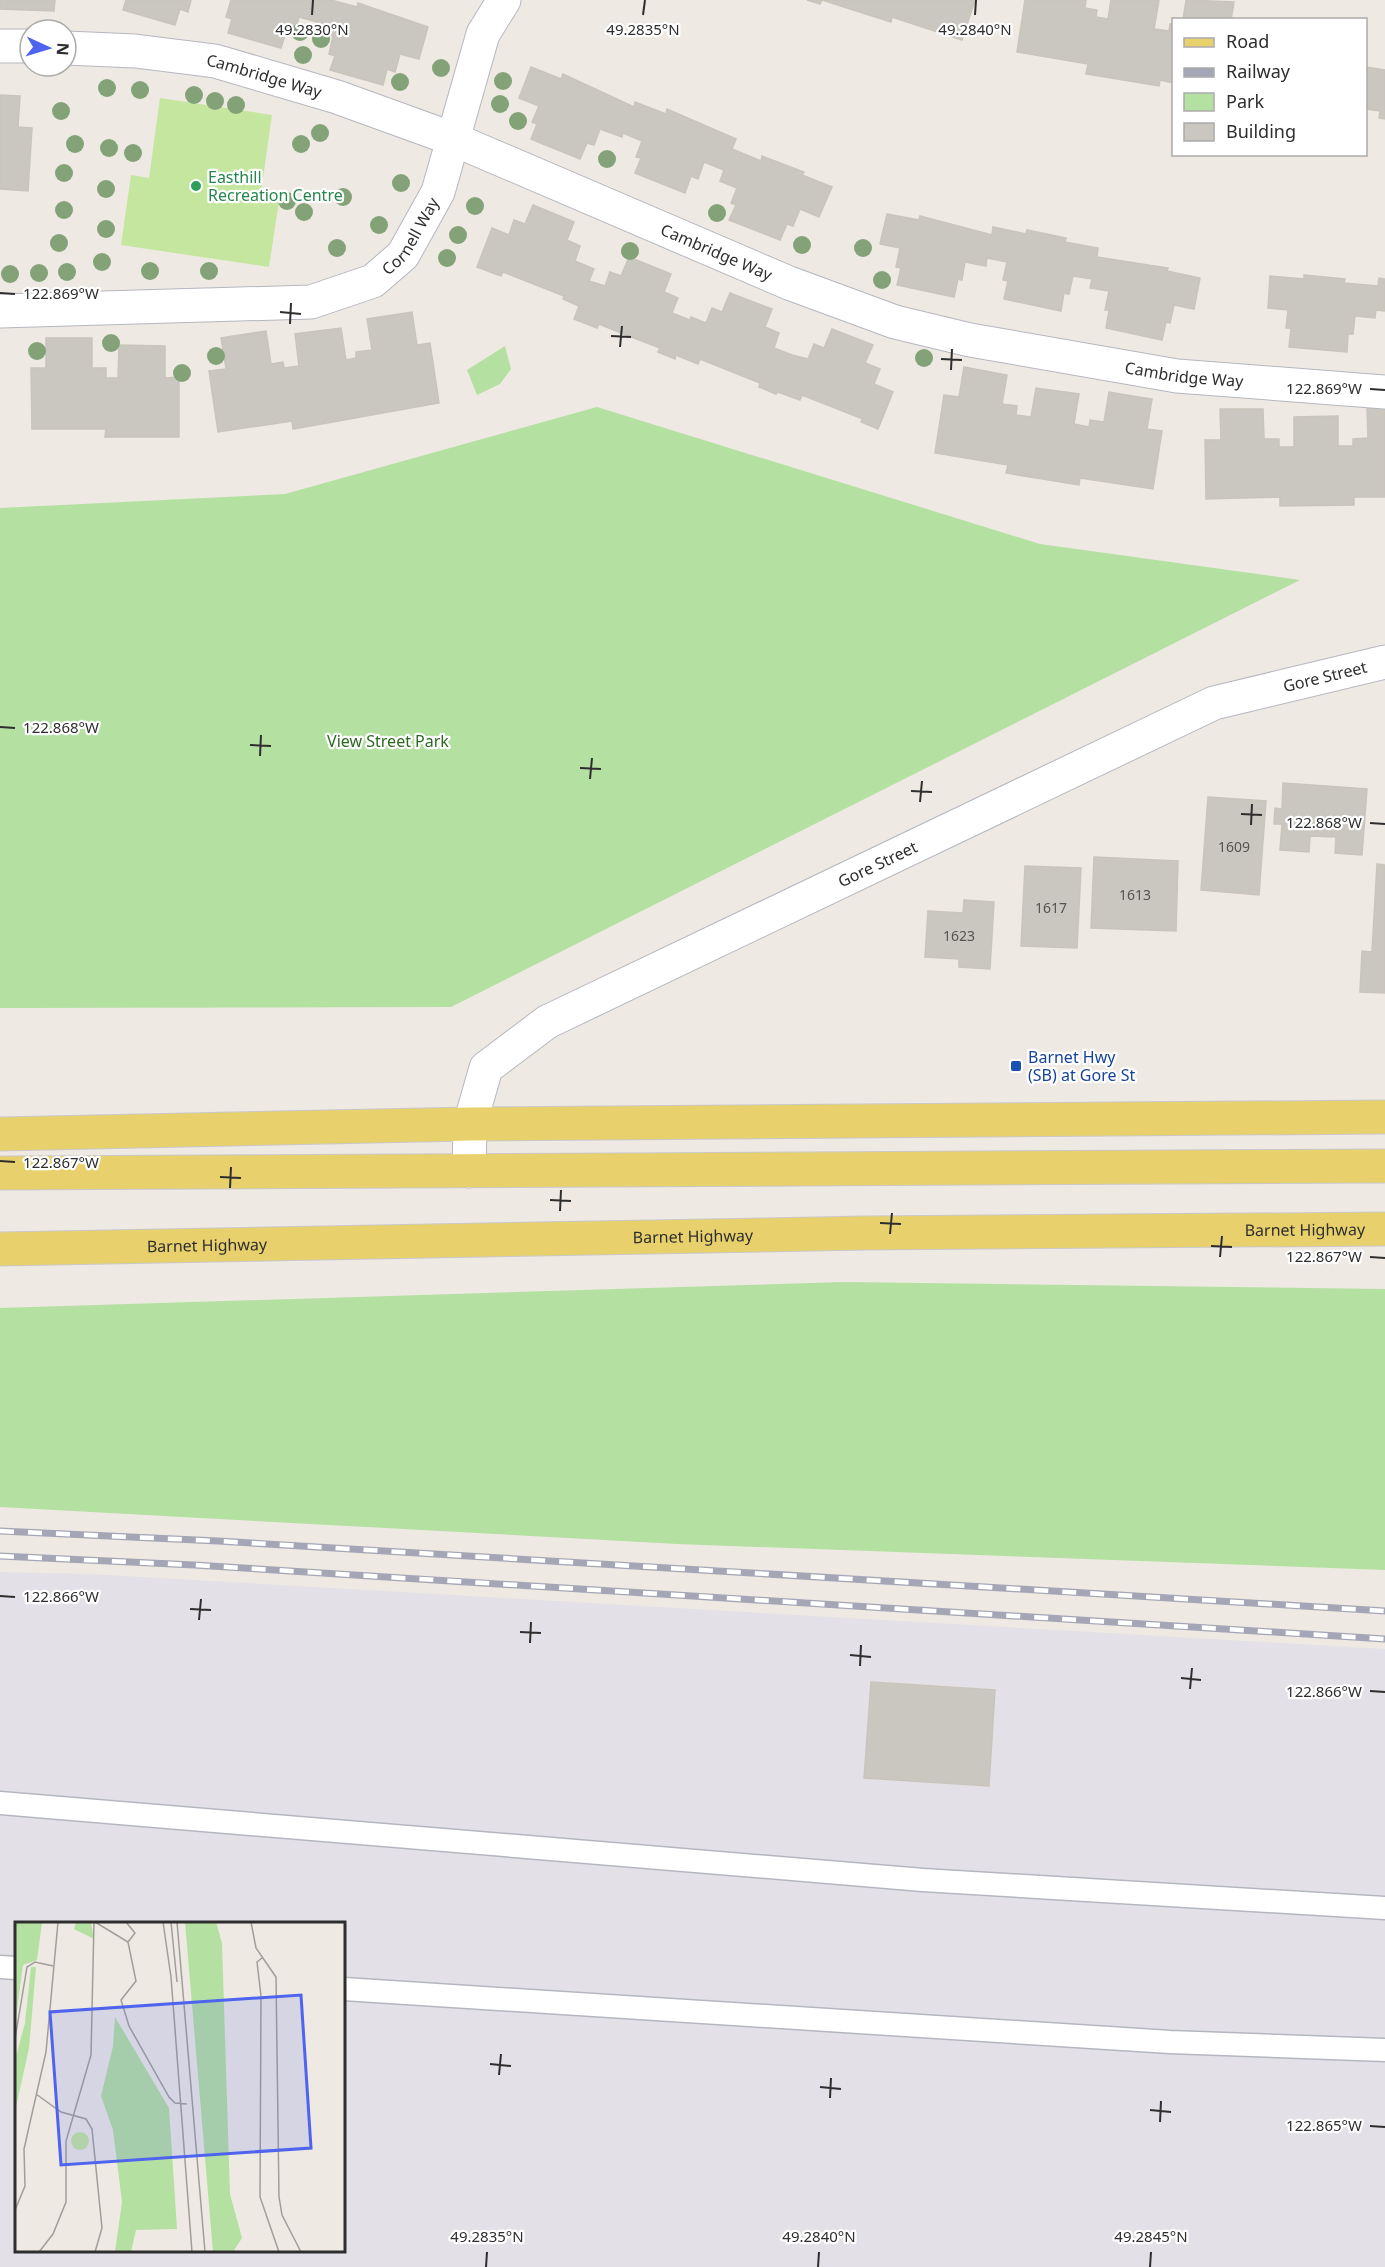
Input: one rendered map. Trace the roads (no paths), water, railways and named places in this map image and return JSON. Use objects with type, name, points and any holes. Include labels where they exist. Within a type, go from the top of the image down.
[{"type":"main road","points":[[0,1134],[470,1124],[1385,1117]]},
{"type":"main road","points":[[0,1173],[1385,1166]]},
{"type":"main road","name":"Barnet Highway","points":[[0,1250],[866,1233],[1385,1229]]},
{"type":"street","name":"Cornell Way","points":[[0,311],[311,302],[373,281],[403,255],[438,192],[483,34],[504,0]]},
{"type":"street","points":[[0,46],[18,46]]},
{"type":"street","name":"Cambridge Way","points":[[78,49],[135,51],[215,61],[337,97],[453,140],[789,283],[895,321],[970,340],[1177,376],[1385,392]]},
{"type":"street","name":"Gore Street","points":[[469,1171],[470,1124],[486,1068],[547,1022],[1214,703],[1385,662]]},
{"type":"lane","points":[[0,1803],[923,1880],[1385,1908]]},
{"type":"lane","points":[[0,1967],[15,1968]]},
{"type":"lane","points":[[345,1989],[1170,2042],[1385,2050]]},
{"type":"railway","points":[[0,1531],[218,1541],[1385,1611]]},
{"type":"railway","points":[[0,1556],[194,1565],[1385,1639]]},
{"type":"place","name":"Easthill Recreation Centre","points":[[196,186]]},
{"type":"place","name":"Barnet Hwy (SB) at Gore St","points":[[1016,1066]]},
{"type":"park label","name":"View Street Park","points":[[388,741]]}]
